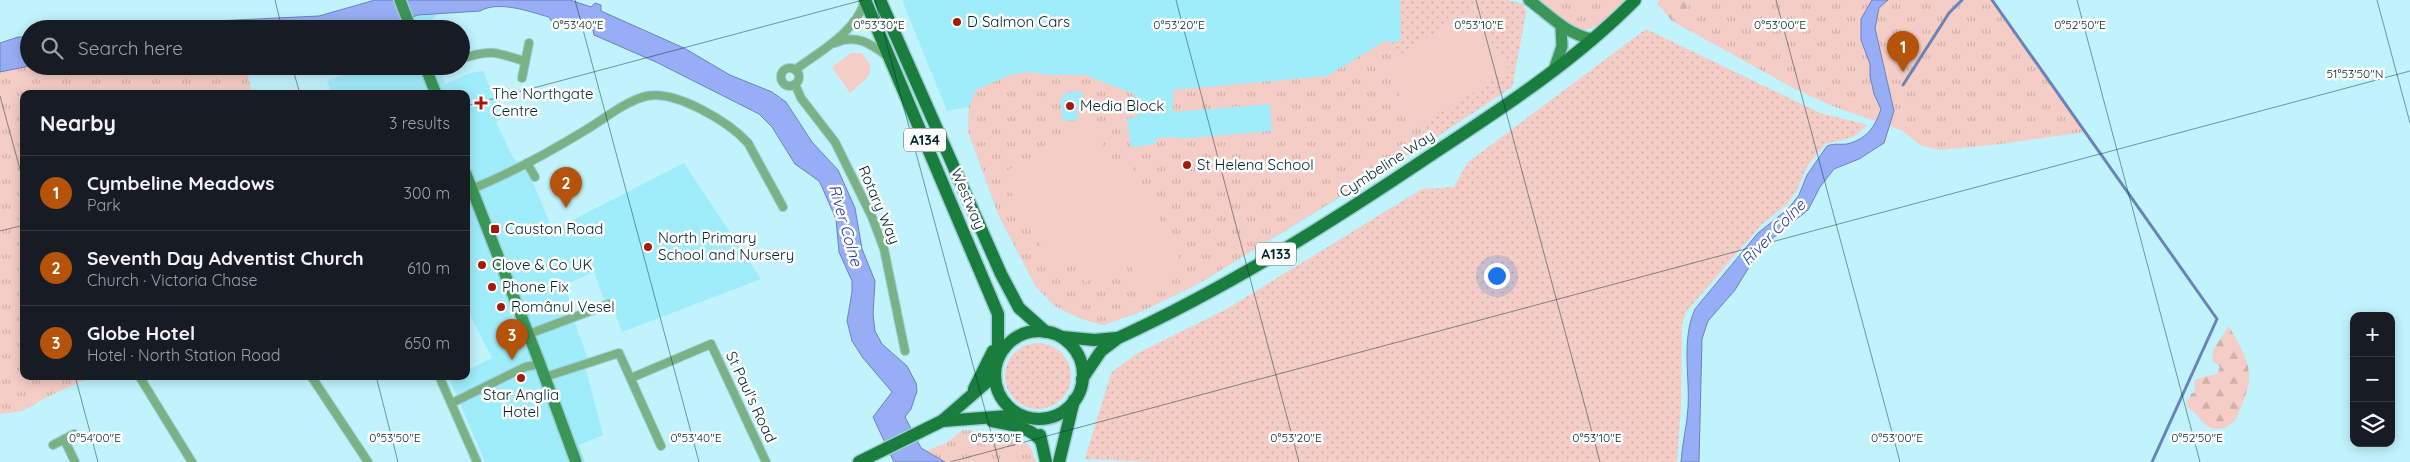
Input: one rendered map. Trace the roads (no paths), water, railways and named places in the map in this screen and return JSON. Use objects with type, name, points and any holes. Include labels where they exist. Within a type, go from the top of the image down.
[{"type":"main road","name":"Westway","points":[[880,0],[1001,274],[1019,308],[1046,332]]},
{"type":"main road","name":"Cymbeline Way","points":[[1118,338],[1258,265],[1408,171],[1554,70],[1635,0]]},
{"type":"main road","name":"Westway","points":[[865,1],[986,281],[998,314],[998,359]]},
{"type":"main road","name":"A134","points":[[1046,462],[1039,432],[1024,416],[1002,399],[995,375],[998,359],[1002,352],[1016,338],[1032,332],[1046,332],[1062,337]]},
{"type":"main road","points":[[1058,462],[1074,400],[1082,379],[1078,356],[1062,337]]},
{"type":"main road","name":"A133","points":[[1062,337],[1094,340],[1118,338]]},
{"type":"main road","points":[[966,402],[987,366],[998,338]]},
{"type":"main road","name":"A133","points":[[1082,379],[1101,351],[1118,338]]},
{"type":"main road","points":[[859,462],[942,421],[995,375]]},
{"type":"main road","points":[[942,421],[1024,416],[1052,417],[1062,412],[1074,400]]},
{"type":"main road","points":[[976,419],[1022,428],[1037,435],[1042,441]]},
{"type":"street","points":[[400,0],[408,20]]},
{"type":"street","points":[[1529,0],[1561,27],[1579,37],[1592,39]]},
{"type":"street","points":[[797,69],[799,76],[795,84],[790,86],[784,84],[781,76],[785,69],[797,69],[854,24],[861,14],[865,1]]},
{"type":"street","points":[[1554,70],[1562,46],[1561,27]]},
{"type":"street","points":[[826,46],[843,39],[854,38],[864,41],[889,58]]},
{"type":"street","points":[[522,78],[529,43]]},
{"type":"street","points":[[470,57],[483,52],[493,52],[524,61]]},
{"type":"street","points":[[428,75],[434,90]]},
{"type":"street","name":"Rotary Way","points":[[795,84],[801,98],[835,142],[872,217],[884,249],[905,351]]},
{"type":"street","points":[[472,189],[527,163],[635,100],[646,96],[668,96],[718,120],[740,134],[748,143],[783,207]]},
{"type":"street","points":[[527,163],[535,177]]},
{"type":"street","points":[[470,184],[529,334],[576,462]]},
{"type":"street","points":[[529,334],[609,304]]},
{"type":"street","name":"St Paul's Road","points":[[631,378],[711,344],[766,462]]},
{"type":"street","points":[[545,377],[619,353],[662,446]]},
{"type":"street","points":[[452,403],[510,373],[540,364]]},
{"type":"street","points":[[141,380],[192,462]]},
{"type":"street","points":[[314,380],[368,462]]},
{"type":"street","points":[[441,380],[477,462]]},
{"type":"street","points":[[53,444],[74,434]]},
{"type":"street","points":[[64,439],[75,462]]},
{"type":"water","name":"River Colne","points":[[375,0],[570,0],[591,7],[595,3],[601,5],[601,11],[684,48],[730,75],[772,92],[786,102],[812,142],[838,170],[855,208],[862,249],[875,281],[873,314],[875,331],[882,344],[907,366],[916,383],[917,391],[911,409],[905,417],[921,448],[945,462],[894,462],[873,417],[892,392],[863,358],[852,341],[847,321],[852,281],[839,252],[836,219],[819,181],[795,164],[772,127],[759,114],[656,62],[594,35],[593,30],[561,21],[553,24],[549,17],[524,10],[496,7],[480,11],[418,15],[405,20],[236,20],[319,16]]},
{"type":"water","name":"River Colne","points":[[1872,0],[1888,0],[1879,8],[1875,28],[1894,111],[1884,143],[1859,159],[1834,169],[1820,187],[1808,210],[1768,242],[1754,259],[1735,290],[1708,321],[1702,339],[1699,462],[1681,462],[1688,408],[1688,333],[1695,309],[1758,233],[1788,209],[1799,195],[1807,175],[1827,146],[1847,144],[1860,139],[1873,127],[1879,115],[1881,109],[1874,94],[1870,76],[1870,64],[1861,40],[1861,19]]},
{"type":"water","points":[[20,37],[20,68],[0,72],[0,43]]},
{"type":"waterway","points":[[1903,85],[1949,13],[1962,0]]},
{"type":"waterway","points":[[1992,0],[2217,319],[2152,462]]},
{"type":"place","name":"D Salmon Cars","points":[[957,22]]},
{"type":"place","name":"Cymbeline Meadows","points":[[1903,72]]},
{"type":"place","name":"The Northgate Centre","points":[[481,103]]},
{"type":"place","name":"Media Block","points":[[1070,106]]},
{"type":"place","name":"St Helena School","points":[[1187,165]]},
{"type":"place","name":"Seventh Day Adventist Church","points":[[566,208]]},
{"type":"place","name":"Causton Road","points":[[495,229]]},
{"type":"place","name":"North Primary School and Nursery","points":[[648,247]]},
{"type":"place","name":"Clove & Co UK","points":[[482,265]]},
{"type":"place","name":"Phone Fix","points":[[492,287]]},
{"type":"place","name":"Românul Vesel","points":[[501,307]]},
{"type":"place","name":"Globe Hotel","points":[[512,360]]},
{"type":"place","name":"Star Anglia Hotel","points":[[521,378]]}]
